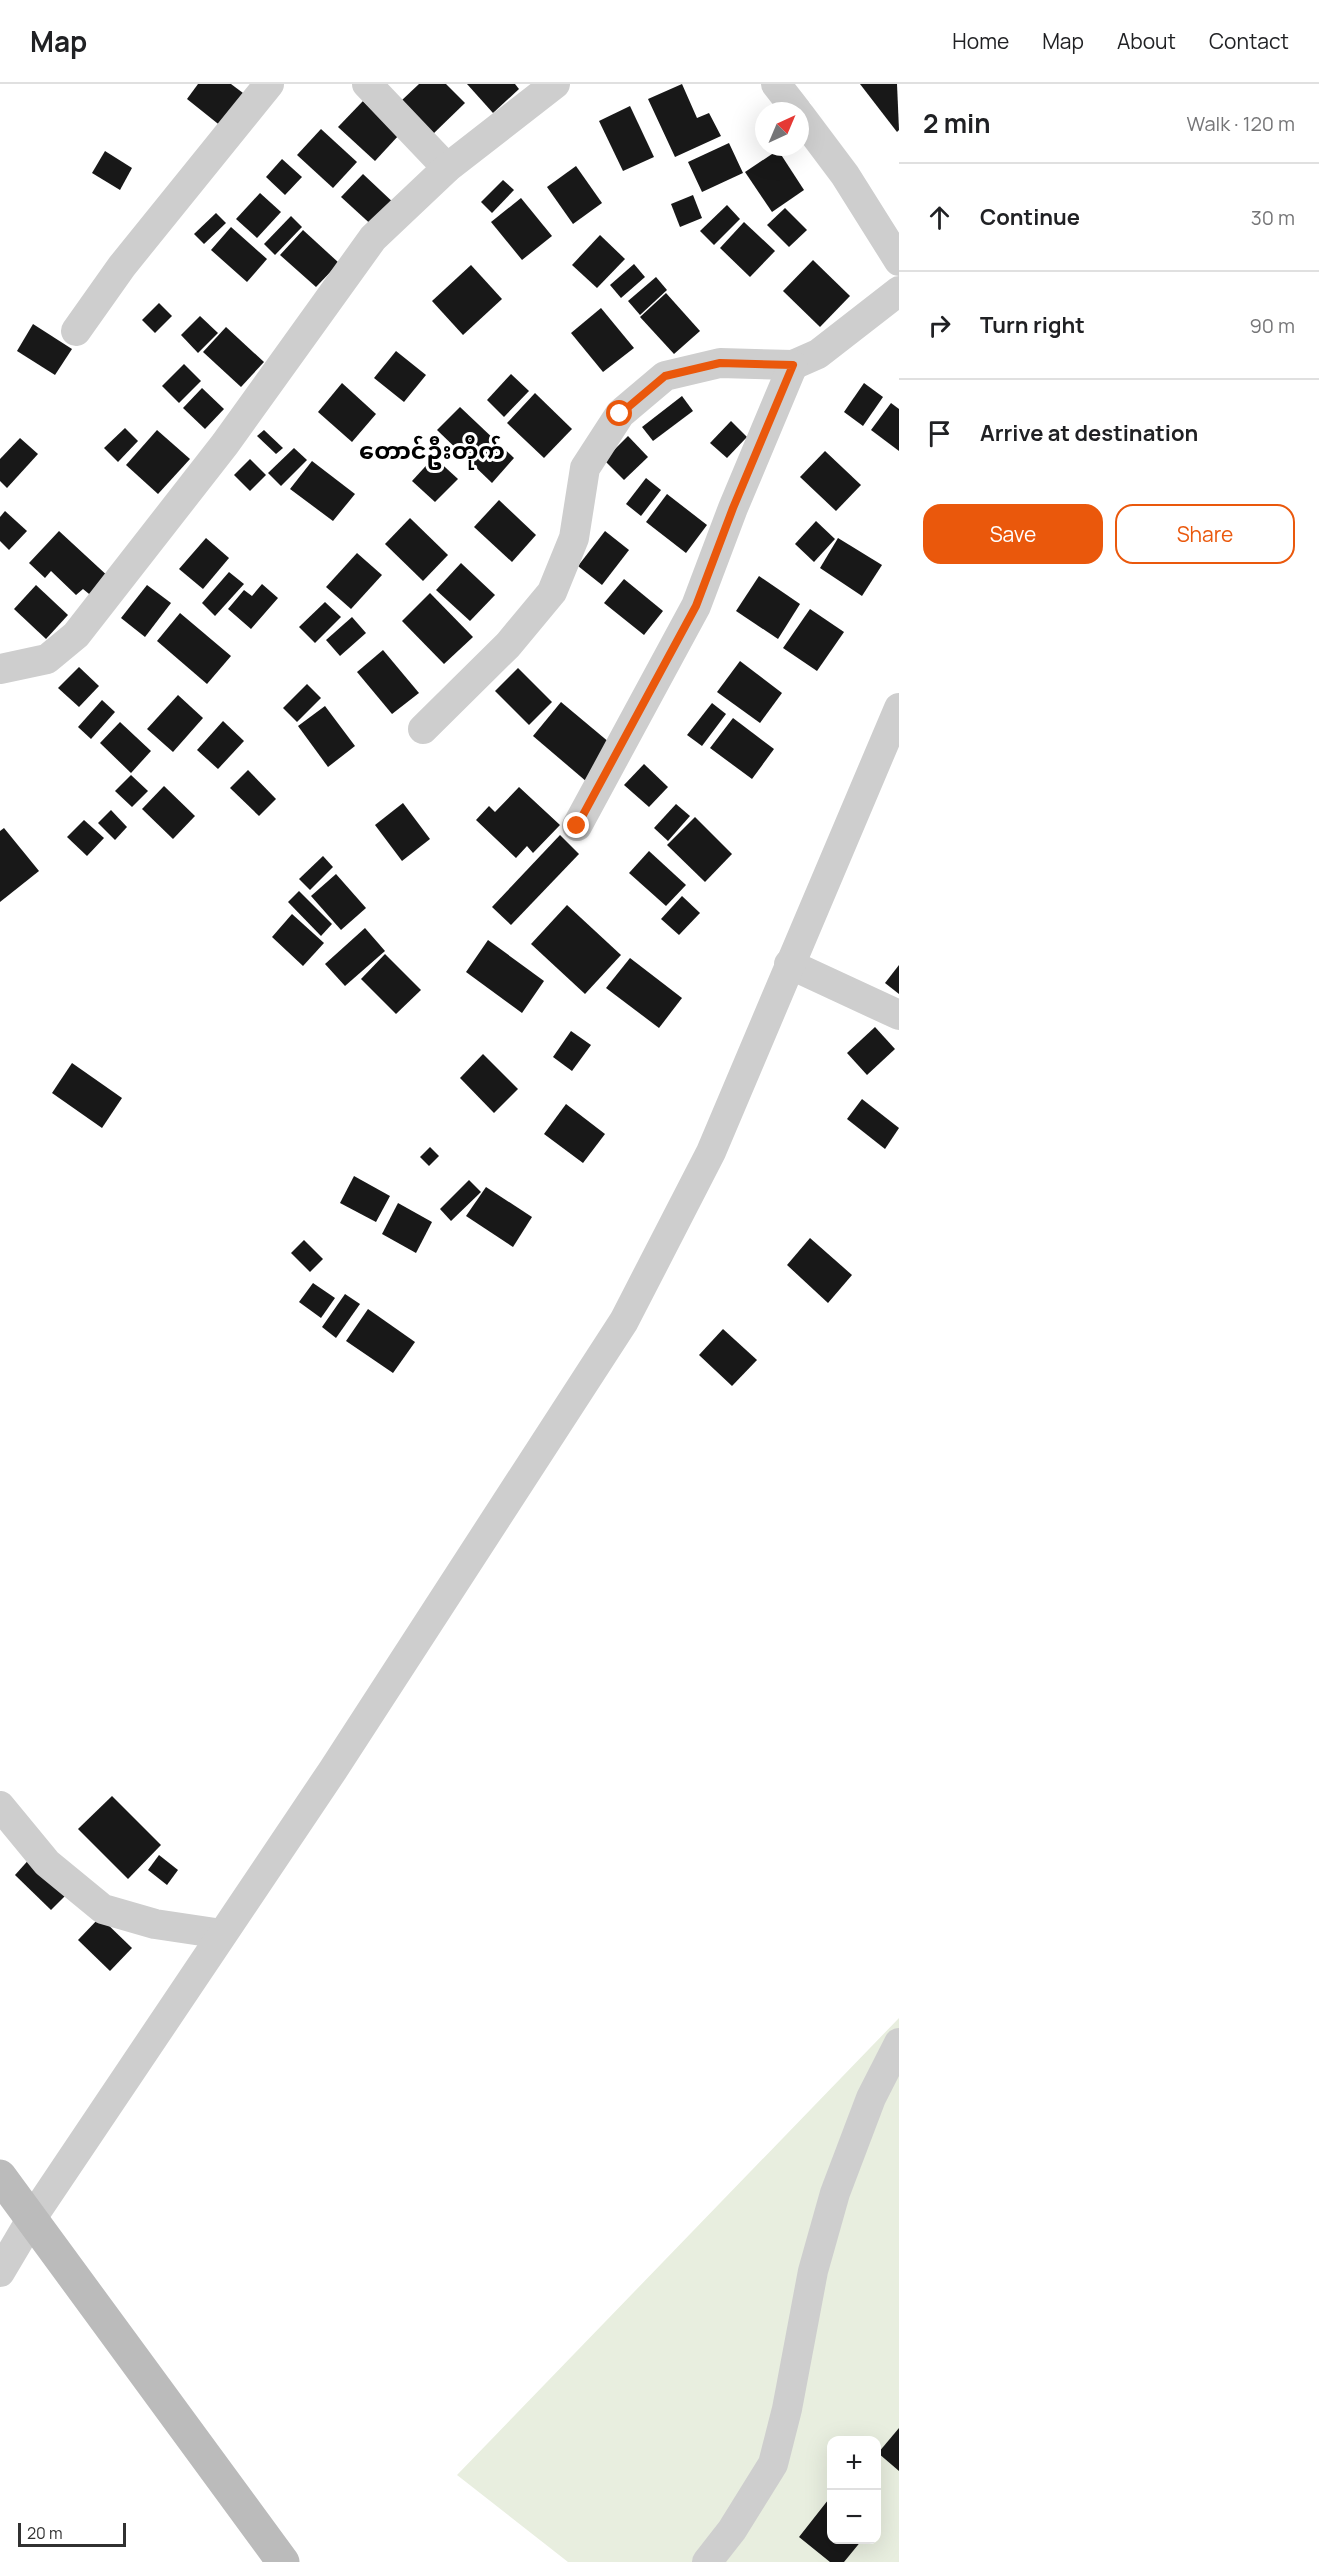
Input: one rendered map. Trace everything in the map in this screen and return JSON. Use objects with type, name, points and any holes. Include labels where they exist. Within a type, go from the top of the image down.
[{"type":"street","points":[[76,331],[122,266],[269,84]]},
{"type":"street","points":[[366,84],[447,168]]},
{"type":"street","points":[[0,669],[47,659],[76,635],[225,444],[373,238],[447,168],[555,84]]},
{"type":"street","points":[[776,84],[790,102]]},
{"type":"street","points":[[809,127],[845,175],[899,261]]},
{"type":"street","points":[[423,729],[508,645],[552,592],[574,538],[585,468],[620,414],[665,376],[720,363],[793,365],[818,354],[899,291]]},
{"type":"street","points":[[577,826],[696,606],[733,508],[793,365]]},
{"type":"street","points":[[0,2272],[32,2218],[333,1770],[624,1321],[711,1152],[899,708]]},
{"type":"street","points":[[789,964],[899,1016]]},
{"type":"street","points":[[0,1806],[47,1863],[104,1909],[154,1924],[222,1934]]},
{"type":"street","points":[[707,2562],[732,2530],[773,2464],[787,2409],[813,2271],[835,2193],[871,2098],[899,2043]]},
{"type":"street","points":[[0,2176],[283,2562]]},
{"type":"green space","points":[[899,2018],[899,2562],[568,2562],[457,2475]]},
{"type":"building","points":[[198,84],[231,84],[251,99],[227,131],[187,99]]},
{"type":"building","points":[[419,84],[446,84],[465,103],[433,134],[401,101]]},
{"type":"building","points":[[467,84],[515,84],[519,89],[493,113]]},
{"type":"building","points":[[682,84],[697,118],[709,113],[721,136],[675,157],[648,99]]},
{"type":"building","points":[[860,84],[897,84],[899,130],[897,132]]},
{"type":"building","points":[[363,101],[399,135],[375,161],[338,127]]},
{"type":"building","points":[[630,106],[654,157],[623,171],[599,121]]},
{"type":"building","points":[[321,129],[357,162],[333,188],[297,155]]},
{"type":"building","points":[[729,143],[743,173],[702,192],[688,162]]},
{"type":"building","points":[[105,151],[132,168],[120,190],[92,173]]},
{"type":"building","points":[[769,156],[782,156],[804,190],[772,212],[745,172]]},
{"type":"building","points":[[282,159],[302,177],[285,195],[266,177]]},
{"type":"building","points":[[576,166],[602,203],[573,224],[547,187]]},
{"type":"building","points":[[363,174],[397,206],[376,229],[341,197]]},
{"type":"building","points":[[503,180],[514,190],[492,213],[481,202]]},
{"type":"building","points":[[260,193],[281,212],[257,238],[236,219]]},
{"type":"building","points":[[693,195],[702,218],[680,227],[671,204]]},
{"type":"building","points":[[521,198],[552,236],[522,260],[491,222]]},
{"type":"building","points":[[727,205],[740,219],[714,245],[700,231]]},
{"type":"building","points":[[785,208],[807,230],[789,247],[767,225]]},
{"type":"building","points":[[216,213],[226,223],[204,244],[194,234]]},
{"type":"building","points":[[291,216],[302,227],[275,255],[264,244]]},
{"type":"building","points":[[744,222],[775,251],[750,277],[720,248]]},
{"type":"building","points":[[231,227],[267,259],[247,282],[211,250]]},
{"type":"building","points":[[303,230],[339,263],[316,287],[280,255]]},
{"type":"building","points":[[600,235],[625,259],[597,288],[572,265]]},
{"type":"building","points":[[813,260],[850,296],[820,327],[783,291]]},
{"type":"building","points":[[634,264],[645,277],[621,298],[610,285]]},
{"type":"building","points":[[471,265],[502,299],[463,335],[432,301]]},
{"type":"building","points":[[656,277],[667,290],[640,315],[628,301]]},
{"type":"building","points":[[666,293],[700,331],[674,354],[640,317]]},
{"type":"building","points":[[159,303],[172,316],[155,333],[142,320]]},
{"type":"building","points":[[601,308],[634,348],[603,372],[571,333]]},
{"type":"building","points":[[200,316],[218,333],[198,353],[181,335]]},
{"type":"building","points":[[33,324],[72,349],[55,375],[17,351]]},
{"type":"building","points":[[226,327],[264,362],[241,387],[203,352]]},
{"type":"building","points":[[396,351],[426,375],[404,402],[374,378]]},
{"type":"building","points":[[184,364],[201,381],[179,403],[162,386]]},
{"type":"building","points":[[511,374],[529,391],[504,417],[487,400]]},
{"type":"building","points":[[342,383],[376,414],[352,442],[318,412]]},
{"type":"building","points":[[864,383],[883,397],[863,426],[844,412]]},
{"type":"building","points":[[202,388],[224,409],[205,429],[183,408]]},
{"type":"building","points":[[535,393],[572,429],[544,458],[507,423]]},
{"type":"building","points":[[682,396],[693,411],[653,441],[642,427]]},
{"type":"building","points":[[891,403],[899,409],[899,451],[871,430]]},
{"type":"building","points":[[460,407],[514,458],[492,483],[437,430]]},
{"type":"building","points":[[731,421],[747,437],[727,458],[710,443]]},
{"type":"building","points":[[125,428],[138,441],[118,462],[104,448]]},
{"type":"building","points":[[157,430],[190,459],[158,494],[126,465]]},
{"type":"building","points":[[264,430],[283,448],[276,454],[257,436]]},
{"type":"building","points":[[628,436],[648,457],[624,480],[604,460]]},
{"type":"building","points":[[20,438],[38,454],[7,488],[0,481],[0,459]]},
{"type":"building","points":[[294,448],[307,460],[281,486],[268,473]]},
{"type":"building","points":[[825,451],[861,485],[836,511],[800,477]]},
{"type":"building","points":[[434,457],[458,479],[435,502],[412,481]]},
{"type":"building","points":[[250,459],[266,475],[250,491],[234,475]]},
{"type":"building","points":[[312,461],[355,494],[333,521],[290,489]]},
{"type":"building","points":[[646,478],[661,490],[641,516],[626,504]]},
{"type":"building","points":[[667,494],[707,525],[686,553],[646,522]]},
{"type":"building","points":[[499,500],[536,535],[512,562],[474,527]]},
{"type":"building","points":[[5,511],[27,531],[9,550],[0,541],[0,517]]},
{"type":"building","points":[[410,518],[448,555],[423,581],[385,544]]},
{"type":"building","points":[[816,521],[835,539],[814,562],[795,544]]},
{"type":"building","points":[[59,531],[111,579],[94,598],[83,589],[76,595],[51,571],[45,578],[29,563]]},
{"type":"building","points":[[605,531],[629,550],[602,585],[578,566]]},
{"type":"building","points":[[206,538],[229,558],[203,589],[179,569]]},
{"type":"building","points":[[838,538],[882,565],[862,596],[820,568]]},
{"type":"building","points":[[357,553],[382,575],[351,609],[326,587]]},
{"type":"building","points":[[461,563],[495,595],[470,621],[436,590]]},
{"type":"building","points":[[229,572],[244,584],[215,616],[202,603]]},
{"type":"building","points":[[759,576],[800,604],[778,639],[736,611]]},
{"type":"building","points":[[624,579],[663,611],[644,635],[604,603]]},
{"type":"building","points":[[262,584],[278,598],[251,629],[228,609],[244,590],[252,596]]},
{"type":"building","points":[[36,585],[68,615],[46,639],[14,609]]},
{"type":"building","points":[[147,585],[171,603],[145,637],[121,618]]},
{"type":"building","points":[[430,593],[473,637],[444,664],[402,621]]},
{"type":"building","points":[[325,602],[341,617],[315,643],[299,627]]},
{"type":"building","points":[[810,609],[844,632],[817,671],[783,648]]},
{"type":"building","points":[[180,613],[231,656],[207,684],[157,641]]},
{"type":"building","points":[[352,617],[366,633],[340,656],[326,640]]},
{"type":"building","points":[[383,650],[419,693],[392,714],[357,672]]},
{"type":"building","points":[[740,661],[782,693],[760,723],[717,692]]},
{"type":"building","points":[[79,667],[99,686],[79,707],[58,688]]},
{"type":"building","points":[[518,668],[552,702],[529,725],[495,691]]},
{"type":"building","points":[[307,684],[321,698],[297,722],[283,708]]},
{"type":"building","points":[[178,695],[203,718],[173,752],[147,729]]},
{"type":"building","points":[[102,700],[115,712],[91,739],[78,727]]},
{"type":"building","points":[[561,702],[616,748],[587,782],[533,736]]},
{"type":"building","points":[[712,703],[726,714],[702,746],[687,735]]},
{"type":"building","points":[[325,706],[355,746],[328,767],[298,726]]},
{"type":"building","points":[[733,718],[774,749],[752,779],[710,748]]},
{"type":"building","points":[[223,721],[244,741],[218,769],[197,750]]},
{"type":"building","points":[[120,722],[151,751],[131,773],[100,743]]},
{"type":"building","points":[[644,764],[668,787],[649,807],[624,785]]},
{"type":"building","points":[[248,770],[276,799],[259,816],[230,788]]},
{"type":"building","points":[[131,775],[148,791],[132,807],[115,791]]},
{"type":"building","points":[[164,786],[195,816],[173,839],[142,809]]},
{"type":"building","points":[[519,787],[560,825],[533,853],[527,846],[516,858],[476,820],[489,806],[495,812]]},
{"type":"building","points":[[403,803],[430,839],[402,861],[375,825]]},
{"type":"building","points":[[676,804],[690,816],[668,841],[654,828]]},
{"type":"building","points":[[111,810],[127,827],[115,840],[98,823]]},
{"type":"building","points":[[695,817],[732,854],[705,882],[667,845]]},
{"type":"building","points":[[84,820],[104,838],[87,856],[67,837]]},
{"type":"building","points":[[4,828],[39,871],[0,902],[0,831]]},
{"type":"building","points":[[560,835],[579,854],[511,925],[492,907]]},
{"type":"building","points":[[649,851],[686,885],[666,906],[629,873]]},
{"type":"building","points":[[323,856],[333,867],[310,890],[299,879]]},
{"type":"building","points":[[336,874],[366,908],[341,930],[311,896]]},
{"type":"building","points":[[299,891],[332,924],[321,936],[288,902]]},
{"type":"building","points":[[682,896],[700,913],[679,935],[661,919]]},
{"type":"building","points":[[567,905],[621,955],[585,994],[531,944]]},
{"type":"building","points":[[292,914],[324,943],[303,966],[272,937]]},
{"type":"building","points":[[365,928],[385,951],[345,986],[325,964]]},
{"type":"building","points":[[488,940],[544,981],[522,1013],[466,972]]},
{"type":"building","points":[[385,954],[421,990],[396,1014],[361,979]]},
{"type":"building","points":[[630,958],[682,998],[659,1028],[606,988]]},
{"type":"building","points":[[899,965],[899,994],[885,983]]},
{"type":"building","points":[[875,1027],[895,1049],[867,1075],[847,1053]]},
{"type":"building","points":[[571,1031],[591,1045],[572,1071],[553,1057]]},
{"type":"building","points":[[483,1054],[518,1089],[494,1113],[460,1078]]},
{"type":"building","points":[[72,1063],[122,1098],[102,1128],[52,1093]]},
{"type":"building","points":[[862,1099],[899,1128],[885,1149],[847,1119]]},
{"type":"building","points":[[566,1104],[605,1134],[583,1163],[544,1134]]},
{"type":"building","points":[[430,1147],[439,1156],[429,1166],[420,1157]]},
{"type":"building","points":[[354,1176],[390,1196],[376,1222],[340,1203]]},
{"type":"building","points":[[469,1180],[481,1192],[451,1221],[440,1209]]},
{"type":"building","points":[[486,1187],[532,1217],[513,1247],[466,1216]]},
{"type":"building","points":[[398,1203],[432,1222],[416,1253],[382,1234]]},
{"type":"building","points":[[810,1238],[852,1275],[828,1303],[787,1265]]},
{"type":"building","points":[[304,1240],[323,1259],[310,1272],[291,1253]]},
{"type":"building","points":[[313,1283],[335,1298],[321,1318],[299,1302]]},
{"type":"building","points":[[345,1294],[360,1304],[336,1338],[322,1327]]},
{"type":"building","points":[[368,1309],[415,1342],[393,1373],[346,1341]]},
{"type":"building","points":[[723,1329],[757,1360],[732,1386],[699,1355]]},
{"type":"building","points":[[112,1796],[161,1845],[128,1879],[78,1829]]},
{"type":"building","points":[[33,1855],[70,1891],[51,1910],[15,1875]]},
{"type":"building","points":[[159,1855],[178,1870],[167,1885],[148,1870]]},
{"type":"building","points":[[100,1917],[132,1948],[110,1971],[78,1940]]},
{"type":"building","points":[[899,2428],[899,2471],[881,2456],[881,2449]]},
{"type":"building","points":[[827,2501],[827,2544],[859,2544],[844,2562],[830,2562],[799,2537]]},
{"type":"district","name":"တောင်ဦးတိုက်","points":[[432,449]]},
{"type":"route","points":[[577,826],[696,606],[733,508],[793,365],[720,363],[665,376],[620,414]]}]
